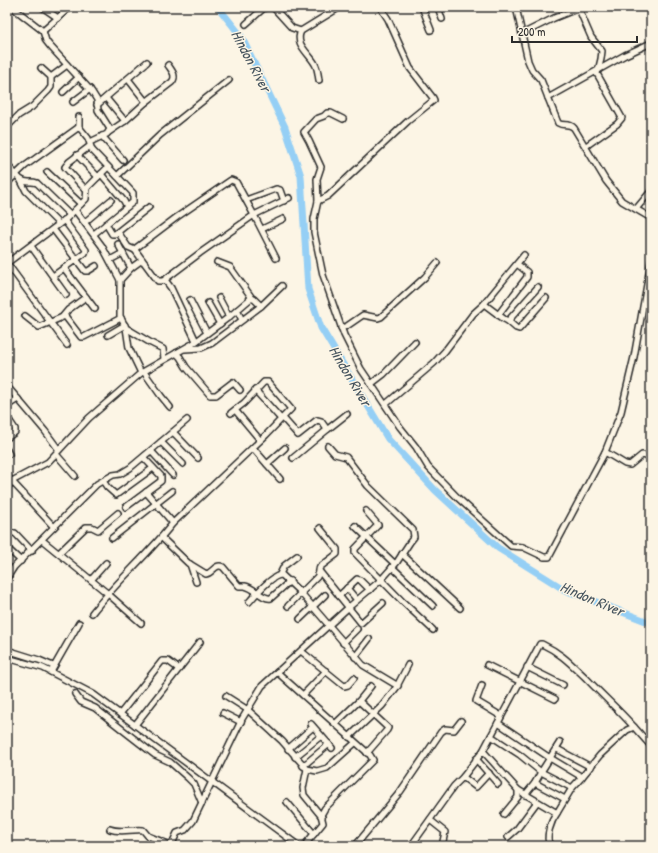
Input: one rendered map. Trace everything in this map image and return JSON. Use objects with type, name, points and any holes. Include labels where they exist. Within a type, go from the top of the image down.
[{"type":"street","points":[[12,7],[43,31],[46,42],[90,89],[94,96],[98,110],[109,126],[109,132]]},
{"type":"street","points":[[42,7],[58,18]]},
{"type":"street","points":[[43,31],[69,7]]},
{"type":"street","points":[[246,24],[265,7]]},
{"type":"street","points":[[273,7],[292,28],[301,31]]},
{"type":"street","points":[[319,80],[315,64],[300,42],[299,37],[301,31],[340,7]]},
{"type":"street","points":[[318,201],[328,196],[408,121],[434,100],[410,68],[388,19],[380,7]]},
{"type":"street","points":[[422,7],[431,30]]},
{"type":"street","points":[[438,7],[442,19]]},
{"type":"street","points":[[516,7],[528,61],[532,70],[541,80],[558,123],[560,125],[567,124],[572,126],[586,146],[606,181],[622,201],[651,218]]},
{"type":"street","points":[[522,34],[578,8],[591,37],[602,50],[597,72],[622,118],[617,124],[586,146]]},
{"type":"street","points":[[548,98],[625,55],[651,43]]},
{"type":"street","points":[[97,105],[148,62]]},
{"type":"street","points":[[51,77],[67,65]]},
{"type":"street","points":[[67,345],[7,263],[53,229],[86,199],[86,190],[65,167],[90,144],[125,121],[174,79],[175,76],[168,65]]},
{"type":"street","points":[[7,127],[19,115],[32,107],[51,87],[51,77],[41,68]]},
{"type":"street","points":[[63,92],[79,78]]},
{"type":"street","points":[[128,79],[146,102]]},
{"type":"street","points":[[117,176],[160,136],[229,80]]},
{"type":"street","points":[[73,102],[90,89]]},
{"type":"street","points":[[106,98],[125,121]]},
{"type":"street","points":[[343,119],[331,113],[327,113],[316,119],[304,132],[321,167],[316,183],[318,201],[314,219],[314,232],[323,275],[341,328],[361,369],[428,467],[458,498],[514,547],[523,547],[544,557],[548,557],[550,555],[605,452],[621,412],[629,384],[651,262]]},
{"type":"street","points":[[79,117],[79,127],[94,153],[131,191],[133,196],[132,202],[127,207],[94,234]]},
{"type":"street","points":[[7,183],[25,166],[79,127]]},
{"type":"street","points":[[102,136],[123,160]]},
{"type":"street","points":[[77,155],[100,176],[127,207]]},
{"type":"street","points":[[7,165],[20,179],[27,183],[37,183],[70,215]]},
{"type":"street","points":[[86,190],[108,167]]},
{"type":"street","points":[[47,172],[81,204]]},
{"type":"street","points":[[20,179],[26,191],[59,224]]},
{"type":"street","points":[[135,250],[170,222],[228,181],[234,180],[262,229],[276,258]]},
{"type":"street","points":[[118,232],[128,247],[135,250],[158,281],[161,282],[254,215],[286,199],[280,190],[276,189],[246,200]]},
{"type":"street","points":[[636,209],[651,191]]},
{"type":"street","points":[[85,222],[111,200]]},
{"type":"street","points":[[106,224],[112,234],[114,234],[149,206]]},
{"type":"street","points":[[75,210],[94,234],[120,280],[121,318],[126,326],[151,343],[163,349],[164,359]]},
{"type":"street","points":[[262,229],[283,219]]},
{"type":"street","points":[[53,276],[85,253],[86,248],[64,220]]},
{"type":"street","points":[[53,229],[86,272],[96,266]]},
{"type":"street","points":[[118,244],[131,268]]},
{"type":"street","points":[[31,246],[66,295]]},
{"type":"street","points":[[110,260],[123,253]]},
{"type":"street","points":[[386,404],[434,363],[456,339],[473,314],[484,304],[524,255]]},
{"type":"street","points":[[120,280],[131,268],[142,260]]},
{"type":"street","points":[[217,262],[230,267],[252,298],[261,306]]},
{"type":"street","points":[[341,328],[347,326],[363,314],[378,318],[381,317],[425,277],[437,263]]},
{"type":"street","points":[[498,315],[527,276],[527,272],[517,264]]},
{"type":"street","points":[[64,268],[95,309]]},
{"type":"street","points":[[165,280],[171,288],[196,342]]},
{"type":"street","points":[[185,349],[201,348],[212,343],[261,306],[282,286]]},
{"type":"street","points":[[508,321],[538,287]]},
{"type":"street","points":[[25,316],[39,327],[64,316],[68,310],[86,297]]},
{"type":"street","points":[[219,298],[229,317]]},
{"type":"street","points":[[12,481],[48,462],[89,418],[142,372],[196,342],[252,298]]},
{"type":"street","points":[[484,304],[519,329],[546,298]]},
{"type":"street","points":[[190,300],[207,333]]},
{"type":"street","points":[[208,303],[220,324]]},
{"type":"street","points":[[237,310],[242,320]]},
{"type":"street","points":[[64,316],[81,337],[84,337],[121,318]]},
{"type":"street","points":[[108,334],[126,326]]},
{"type":"street","points":[[126,326],[129,348],[142,372],[170,407]]},
{"type":"street","points":[[371,384],[384,374],[415,342]]},
{"type":"street","points":[[176,353],[186,368],[210,395],[216,395],[233,382],[240,390]]},
{"type":"street","points":[[92,613],[107,593],[162,538],[174,523],[252,448],[260,440],[282,418],[291,409],[268,382],[264,382],[255,390],[248,400],[233,412],[260,440]]},
{"type":"street","points":[[7,386],[75,476]]},
{"type":"street","points":[[255,390],[298,434],[317,420],[321,421],[328,429]]},
{"type":"street","points":[[7,406],[18,399]]},
{"type":"street","points":[[293,458],[347,414]]},
{"type":"street","points":[[7,417],[14,429],[14,432],[7,438]]},
{"type":"street","points":[[7,578],[9,569],[32,551],[93,489],[114,474],[120,474],[144,458],[187,420]]},
{"type":"street","points":[[173,432],[198,458]]},
{"type":"street","points":[[162,442],[183,464]]},
{"type":"street","points":[[110,829],[119,832],[143,830],[148,836],[168,844],[172,844],[177,833],[184,830],[193,821],[241,722],[262,686],[381,580],[414,537],[413,530],[368,486],[346,457],[335,454],[328,446]]},
{"type":"street","points":[[252,448],[280,478]]},
{"type":"street","points":[[267,464],[285,448]]},
{"type":"street","points":[[151,451],[173,475]]},
{"type":"street","points":[[605,452],[625,464],[630,465],[642,455],[651,457]]},
{"type":"street","points":[[126,507],[161,481],[162,478],[144,458]]},
{"type":"street","points":[[103,481],[113,494],[116,495],[153,468]]},
{"type":"street","points":[[7,476],[54,527]]},
{"type":"street","points":[[112,538],[172,491]]},
{"type":"street","points":[[146,492],[174,523]]},
{"type":"street","points":[[366,511],[378,525],[355,549],[355,554],[433,630]]},
{"type":"street","points":[[58,553],[86,527],[89,526],[98,530],[118,513]]},
{"type":"street","points":[[355,526],[433,606]]},
{"type":"street","points":[[288,606],[317,577],[320,572],[320,567],[335,556],[338,551],[320,528]]},
{"type":"street","points":[[7,536],[11,533],[15,534],[32,551]]},
{"type":"street","points":[[162,538],[190,564],[207,574],[220,565],[239,586],[245,586],[269,599],[290,581]]},
{"type":"street","points":[[42,540],[141,623]]},
{"type":"street","points":[[7,548],[21,561]]},
{"type":"street","points":[[402,554],[460,608]]},
{"type":"street","points":[[249,602],[258,592],[280,574],[284,566],[297,556]]},
{"type":"street","points":[[91,580],[106,563]]},
{"type":"street","points":[[190,564],[196,582]]},
{"type":"street","points":[[320,572],[361,623],[383,603]]},
{"type":"street","points":[[280,574],[290,581],[301,593],[363,665],[398,686]]},
{"type":"street","points":[[339,596],[357,579],[370,590]]},
{"type":"street","points":[[347,588],[357,600]]},
{"type":"street","points":[[300,619],[325,595]]},
{"type":"street","points":[[50,672],[79,623]]},
{"type":"street","points":[[343,642],[357,629]]},
{"type":"street","points":[[355,657],[369,639]]},
{"type":"street","points":[[135,725],[200,642]]},
{"type":"street","points":[[414,845],[454,786],[483,751],[540,644],[564,657],[609,700],[651,746]]},
{"type":"street","points":[[7,650],[53,666]]},
{"type":"street","points":[[301,651],[344,686],[354,678]]},
{"type":"street","points":[[7,658],[43,668],[94,694],[299,846]]},
{"type":"street","points":[[120,714],[162,661],[168,661],[179,669]]},
{"type":"street","points":[[349,737],[382,706],[398,686],[408,665]]},
{"type":"street","points":[[487,665],[555,698]]},
{"type":"street","points":[[527,667],[563,685]]},
{"type":"street","points":[[303,695],[326,671]]},
{"type":"street","points":[[277,672],[336,723],[372,758],[372,762],[322,811],[323,823],[304,846]]},
{"type":"street","points":[[482,685],[476,701],[501,716]]},
{"type":"street","points":[[336,723],[359,701],[371,686]]},
{"type":"street","points":[[75,694],[81,702],[96,708],[155,754],[170,762],[194,784],[202,803]]},
{"type":"street","points":[[226,696],[248,710],[305,767],[317,771],[327,768],[355,743]]},
{"type":"street","points":[[359,701],[388,729],[367,752]]},
{"type":"street","points":[[223,713],[241,722]]},
{"type":"street","points":[[355,846],[400,792],[441,732],[445,728],[454,730],[462,720]]},
{"type":"street","points":[[498,723],[550,758],[582,777]]},
{"type":"street","points":[[288,749],[312,726],[331,746],[305,767],[303,788],[304,795],[322,817]]},
{"type":"street","points":[[550,846],[550,827],[553,818],[564,799],[600,755],[627,730],[634,727]]},
{"type":"street","points":[[295,757],[321,736]]},
{"type":"street","points":[[491,736],[520,755],[541,772],[572,788]]},
{"type":"street","points":[[525,795],[535,783],[560,742]]},
{"type":"street","points":[[557,748],[591,767]]},
{"type":"street","points":[[483,751],[518,790],[557,813]]},
{"type":"street","points":[[476,758],[498,784]]},
{"type":"street","points":[[463,777],[476,787],[489,773]]},
{"type":"street","points":[[535,783],[564,799]]},
{"type":"street","points":[[504,814],[518,797],[518,790]]},
{"type":"street","points":[[287,802],[314,834]]},
{"type":"street","points":[[508,837],[517,829],[537,802]]},
{"type":"street","points":[[430,820],[445,832],[442,846]]},
{"type":"waterway","name":"Hindon River","points":[[218,7],[241,36],[285,127],[301,176],[308,289],[321,328],[388,439],[435,490],[498,548],[565,590],[651,623]]}]
